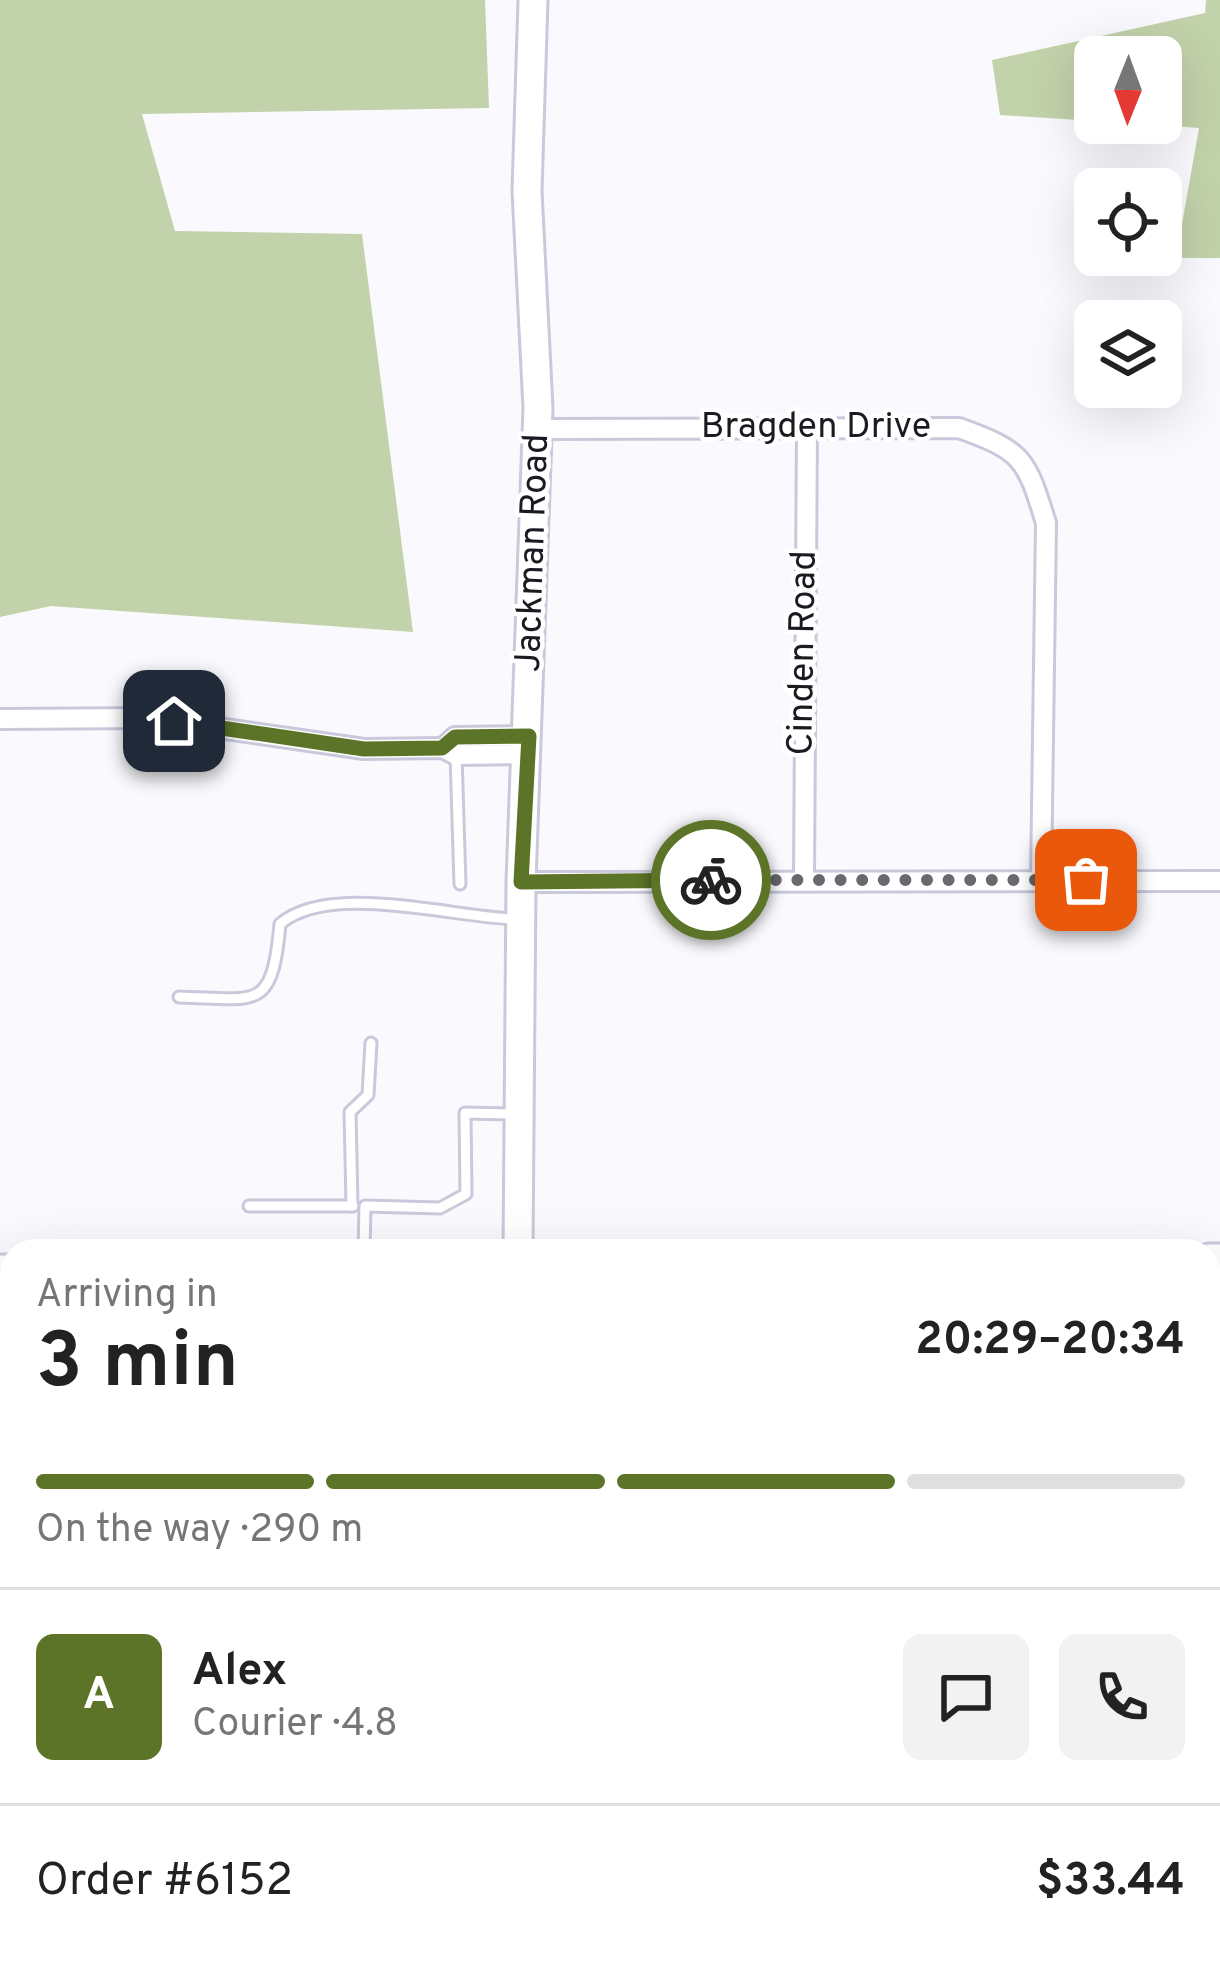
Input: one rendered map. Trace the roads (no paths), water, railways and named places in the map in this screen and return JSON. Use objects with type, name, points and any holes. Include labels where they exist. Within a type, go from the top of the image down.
[{"type":"street","name":"Jackman Road","points":[[518,1239],[521,882],[538,429],[527,191],[533,0]]},
{"type":"street","name":"Cinden Road","points":[[804,878],[807,428]]},
{"type":"street","name":"Bragden Drive","points":[[538,429],[959,428],[1012,449],[1035,487],[1046,523],[1042,880]]},
{"type":"street","points":[[0,718],[149,718],[364,749],[450,751],[455,737],[528,745]]},
{"type":"street","points":[[521,882],[1220,881]]},
{"type":"lane","points":[[450,751],[460,884]]},
{"type":"lane","points":[[179,997],[260,994],[271,983],[280,924],[292,913],[336,904],[521,919]]},
{"type":"lane","points":[[362,1239],[350,1112],[368,1095],[370,1043]]},
{"type":"lane","points":[[249,1206],[440,1208],[466,1194],[465,1113],[519,1114]]}]
